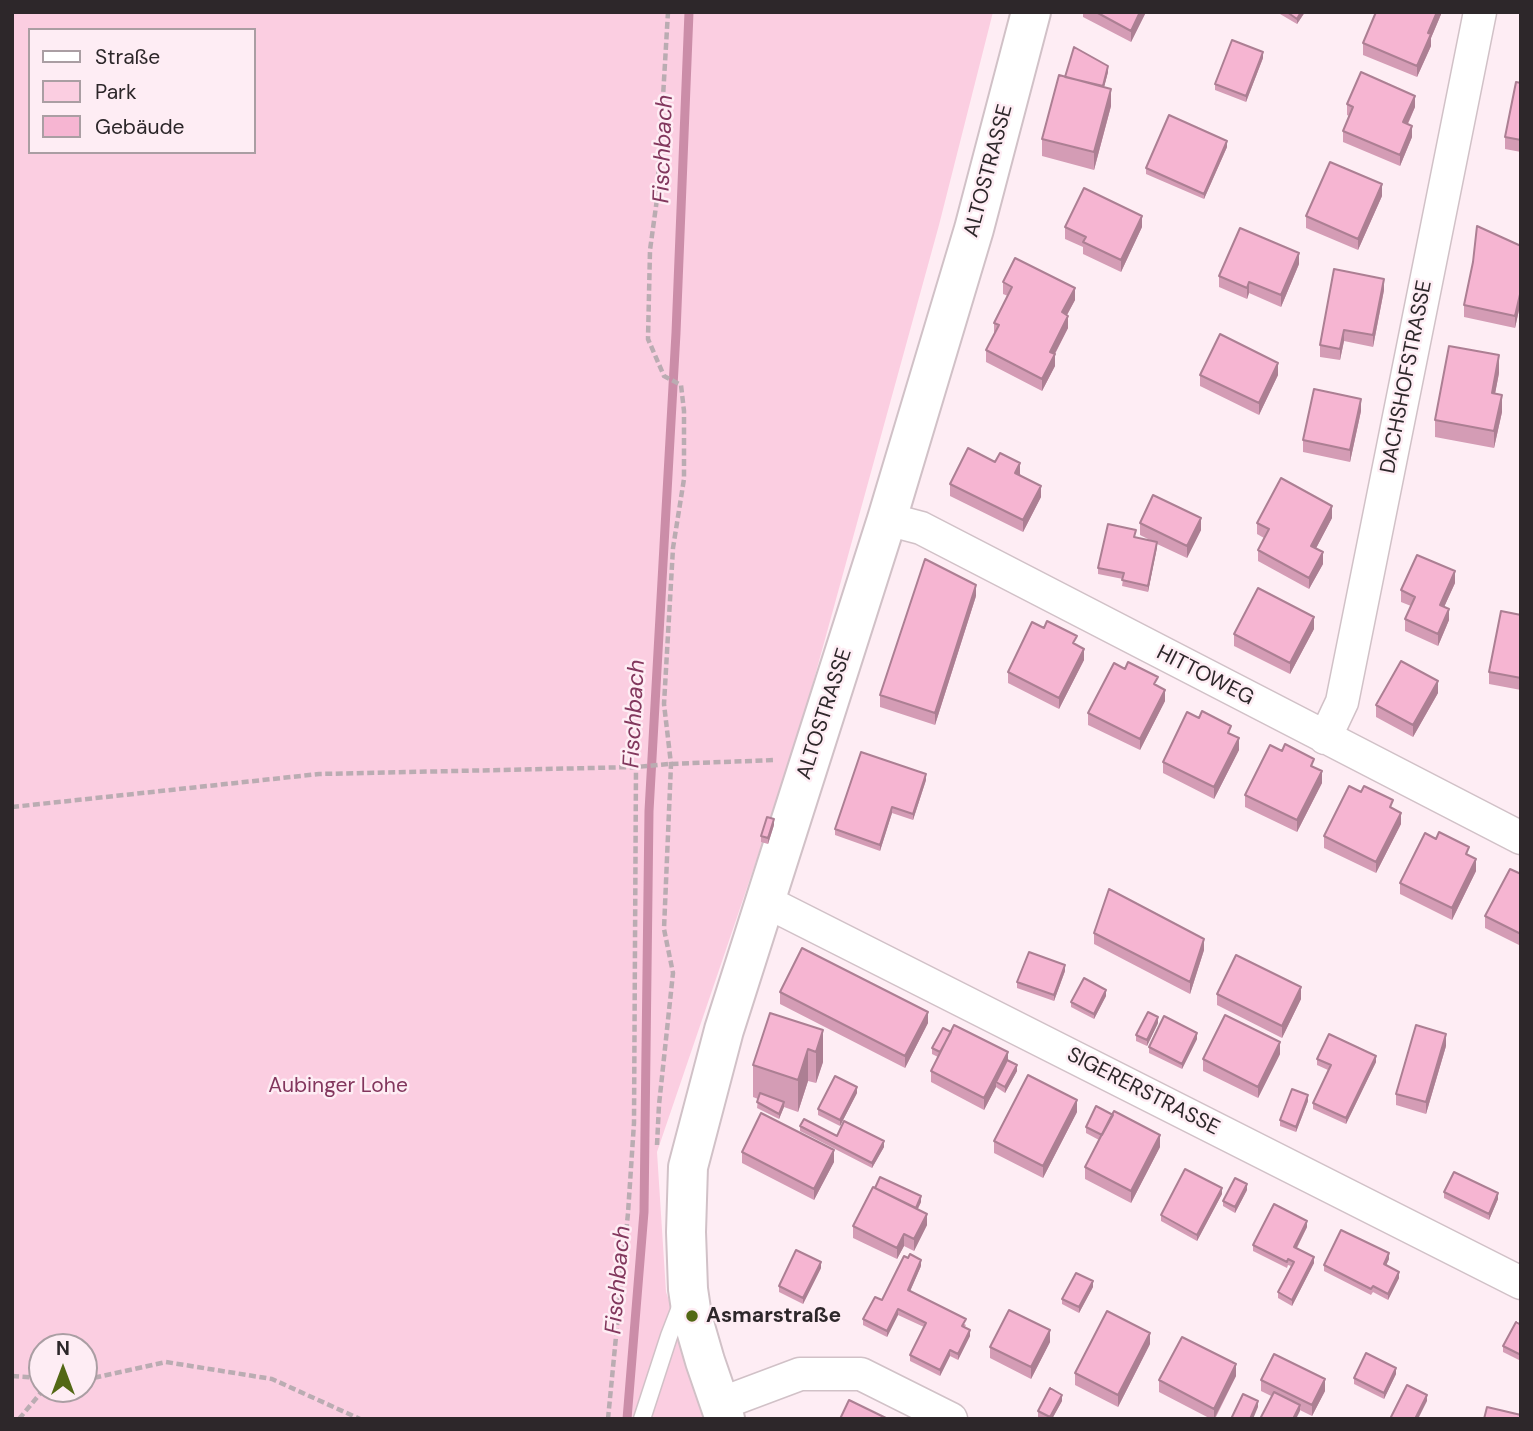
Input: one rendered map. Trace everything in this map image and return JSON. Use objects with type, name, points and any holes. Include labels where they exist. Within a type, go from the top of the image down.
[{"type":"main road","name":"ALTOSTRASSE","points":[[723,1412],[705,1361],[688,1289],[688,1167],[724,1031],[887,519],[974,229],[1031,12]]},
{"type":"street","name":"DACHSHOFSTRASSE","points":[[1325,738],[1342,702],[1480,12]]},
{"type":"street","name":"HITTOWEG","points":[[887,519],[921,528],[1521,838]]},
{"type":"street","name":"SIGERERSTRASSE","points":[[765,901],[1521,1283]]},
{"type":"street","points":[[723,1412],[800,1374],[862,1374],[951,1419]]},
{"type":"lane","points":[[642,1419],[669,1336],[688,1289]]},
{"type":"path","points":[[657,1147],[673,973],[664,929],[670,764],[664,704],[673,548],[684,479],[684,411],[681,384],[664,376],[648,339],[650,250],[657,200],[668,12]]},
{"type":"path","points":[[12,807],[319,774],[638,767],[811,759]]},
{"type":"path","points":[[608,1419],[634,1123],[638,767]]},
{"type":"path","points":[[98,1377],[166,1362],[272,1380],[360,1419]]},
{"type":"path","points":[[19,1419],[32,1403]]},
{"type":"green space","name":"Aubinger Lohe","points":[[12,12],[993,12],[939,225],[797,741],[657,1152],[666,1292],[712,1419],[12,1419]]},
{"type":"building","points":[[1096,12],[1140,12],[1131,31]]},
{"type":"building","points":[[1287,12],[1301,12],[1297,19]]},
{"type":"building","points":[[1376,12],[1437,12],[1417,66],[1363,43]]},
{"type":"building","points":[[1232,40],[1263,52],[1246,96],[1215,84]]},
{"type":"building","points":[[1074,47],[1108,66],[1103,86],[1065,77]]},
{"type":"building","points":[[1361,72],[1415,96],[1403,122],[1412,126],[1400,155],[1343,131],[1353,107],[1347,104]]},
{"type":"building","points":[[1059,75],[1111,89],[1094,152],[1042,139]]},
{"type":"building","points":[[1516,82],[1521,83],[1521,140],[1505,137]]},
{"type":"building","points":[[1169,115],[1227,141],[1204,194],[1146,168]]},
{"type":"building","points":[[1330,162],[1382,184],[1358,239],[1306,216]]},
{"type":"building","points":[[1084,188],[1142,216],[1121,260],[1083,242],[1086,237],[1065,227]]},
{"type":"building","points":[[1477,226],[1521,246],[1521,290],[1515,316],[1464,305]]},
{"type":"building","points":[[1240,228],[1299,253],[1281,295],[1249,282],[1247,288],[1219,276]]},
{"type":"building","points":[[1015,258],[1075,288],[1062,312],[1068,316],[1050,352],[1055,354],[1042,379],[986,350],[999,325],[994,323],[1012,287],[1003,282]]},
{"type":"building","points":[[1334,269],[1384,279],[1373,335],[1344,330],[1340,349],[1320,345]]},
{"type":"building","points":[[1220,334],[1278,363],[1259,403],[1200,375]]},
{"type":"building","points":[[1449,346],[1499,355],[1492,393],[1502,395],[1494,431],[1435,420]]},
{"type":"building","points":[[1314,389],[1361,399],[1350,450],[1303,440]]},
{"type":"building","points":[[968,448],[995,462],[1000,453],[1020,463],[1015,473],[1041,486],[1023,520],[950,484]]},
{"type":"building","points":[[1281,478],[1332,506],[1311,546],[1323,552],[1309,578],[1258,550],[1269,529],[1257,523]]},
{"type":"building","points":[[1153,495],[1201,518],[1187,546],[1140,523]]},
{"type":"building","points":[[1108,524],[1136,530],[1134,537],[1157,542],[1148,586],[1122,580],[1124,573],[1098,568]]},
{"type":"building","points":[[1417,555],[1455,571],[1440,605],[1449,609],[1438,634],[1405,619],[1415,597],[1401,590]]},
{"type":"building","points":[[925,559],[976,585],[935,713],[880,695]]},
{"type":"building","points":[[1258,588],[1314,617],[1290,663],[1234,634]]},
{"type":"building","points":[[1501,611],[1521,615],[1521,678],[1489,672]]},
{"type":"building","points":[[1047,621],[1077,636],[1073,643],[1084,649],[1059,698],[1008,672],[1032,622],[1044,628]]},
{"type":"building","points":[[1401,661],[1438,681],[1413,725],[1376,705]]},
{"type":"building","points":[[1128,662],[1158,677],[1154,684],[1165,690],[1140,739],[1088,713],[1114,663],[1125,669]]},
{"type":"building","points":[[1202,711],[1231,726],[1228,733],[1239,738],[1214,787],[1163,762],[1187,712],[1199,718]]},
{"type":"building","points":[[1285,744],[1314,759],[1311,766],[1322,771],[1297,820],[1245,795],[1270,745],[1282,751]]},
{"type":"building","points":[[861,752],[926,774],[913,814],[892,807],[880,845],[835,829]]},
{"type":"building","points":[[1349,786],[1361,792],[1364,786],[1393,800],[1390,807],[1401,813],[1376,862],[1324,836]]},
{"type":"building","points":[[767,817],[774,819],[768,838],[761,836]]},
{"type":"building","points":[[1439,832],[1469,847],[1466,854],[1476,859],[1452,908],[1400,883],[1425,833],[1436,839]]},
{"type":"building","points":[[1510,869],[1521,874],[1521,934],[1485,916]]},
{"type":"building","points":[[1109,889],[1204,939],[1190,982],[1094,933]]},
{"type":"building","points":[[802,948],[928,1012],[905,1056],[780,992]]},
{"type":"building","points":[[1029,952],[1065,965],[1054,995],[1017,982]]},
{"type":"building","points":[[1236,955],[1301,987],[1282,1026],[1217,994]]},
{"type":"building","points":[[1084,978],[1106,990],[1094,1014],[1071,1002]]},
{"type":"building","points":[[1148,1012],[1158,1017],[1147,1040],[1136,1035]]},
{"type":"building","points":[[770,1013],[823,1030],[816,1052],[808,1049],[798,1080],[753,1065]]},
{"type":"building","points":[[1225,1015],[1280,1042],[1258,1087],[1203,1059]]},
{"type":"building","points":[[1164,1016],[1197,1033],[1182,1064],[1149,1047]]},
{"type":"building","points":[[954,1025],[1008,1052],[984,1098],[931,1071]]},
{"type":"building","points":[[1416,1025],[1446,1034],[1426,1102],[1396,1094]]},
{"type":"building","points":[[943,1028],[951,1032],[940,1052],[932,1048]]},
{"type":"building","points":[[1329,1034],[1376,1056],[1346,1118],[1313,1103],[1331,1065],[1317,1059]]},
{"type":"building","points":[[1007,1060],[1017,1065],[1005,1087],[996,1082]]},
{"type":"building","points":[[1028,1075],[1077,1100],[1043,1166],[994,1141]]},
{"type":"building","points":[[835,1076],[857,1087],[840,1120],[818,1109]]},
{"type":"building","points":[[1292,1089],[1308,1095],[1296,1127],[1280,1120]]},
{"type":"building","points":[[760,1093],[784,1102],[779,1114],[757,1102]]},
{"type":"building","points":[[1096,1106],[1113,1115],[1102,1135],[1086,1127]]},
{"type":"building","points":[[1114,1111],[1160,1135],[1131,1191],[1085,1167]]},
{"type":"building","points":[[761,1113],[834,1150],[814,1189],[742,1152]]},
{"type":"building","points":[[804,1119],[837,1136],[844,1121],[884,1141],[872,1163],[800,1126]]},
{"type":"building","points":[[1185,1169],[1222,1188],[1197,1235],[1161,1215]]},
{"type":"building","points":[[1454,1172],[1498,1193],[1489,1214],[1444,1192]]},
{"type":"building","points":[[880,1177],[921,1196],[916,1208],[875,1188]]},
{"type":"building","points":[[1235,1178],[1247,1184],[1235,1207],[1223,1201]]},
{"type":"building","points":[[873,1187],[927,1214],[914,1239],[904,1234],[897,1248],[853,1226]]},
{"type":"building","points":[[1274,1204],[1307,1221],[1294,1247],[1314,1257],[1292,1300],[1278,1292],[1294,1262],[1288,1259],[1287,1262],[1253,1245]]},
{"type":"building","points":[[1341,1230],[1389,1253],[1384,1264],[1399,1272],[1388,1294],[1373,1286],[1371,1289],[1324,1265]]},
{"type":"building","points":[[796,1250],[821,1262],[803,1298],[779,1286]]},
{"type":"building","points":[[910,1254],[921,1260],[908,1290],[966,1319],[962,1326],[970,1330],[958,1354],[950,1350],[940,1370],[910,1355],[926,1323],[898,1309],[887,1331],[863,1319],[875,1297],[882,1300],[904,1256],[908,1258]]},
{"type":"building","points":[[1076,1273],[1093,1281],[1079,1307],[1062,1299]]},
{"type":"building","points":[[1009,1310],[1050,1330],[1031,1367],[990,1347]]},
{"type":"building","points":[[1107,1311],[1150,1333],[1118,1395],[1075,1373]]},
{"type":"building","points":[[1516,1322],[1521,1325],[1521,1355],[1503,1346]]},
{"type":"building","points":[[1182,1337],[1236,1364],[1214,1409],[1159,1380]]},
{"type":"building","points":[[1366,1353],[1396,1368],[1384,1393],[1354,1378]]},
{"type":"building","points":[[1274,1354],[1325,1379],[1312,1405],[1261,1380]]},
{"type":"building","points":[[1407,1385],[1427,1395],[1415,1419],[1390,1419]]},
{"type":"building","points":[[1050,1388],[1062,1395],[1050,1417],[1038,1411]]},
{"type":"building","points":[[1274,1392],[1300,1405],[1293,1419],[1260,1419]]},
{"type":"building","points":[[1243,1394],[1258,1401],[1250,1419],[1231,1419]]},
{"type":"building","points":[[849,1400],[888,1419],[840,1419]]},
{"type":"building","points":[[1487,1407],[1521,1415],[1521,1419],[1484,1419]]},
{"type":"waterway","name":"Fischbach","points":[[627,1419],[644,1212],[649,811],[676,333],[689,12]]},
{"type":"place","name":"Asmarstraße","points":[[692,1316]]}]
